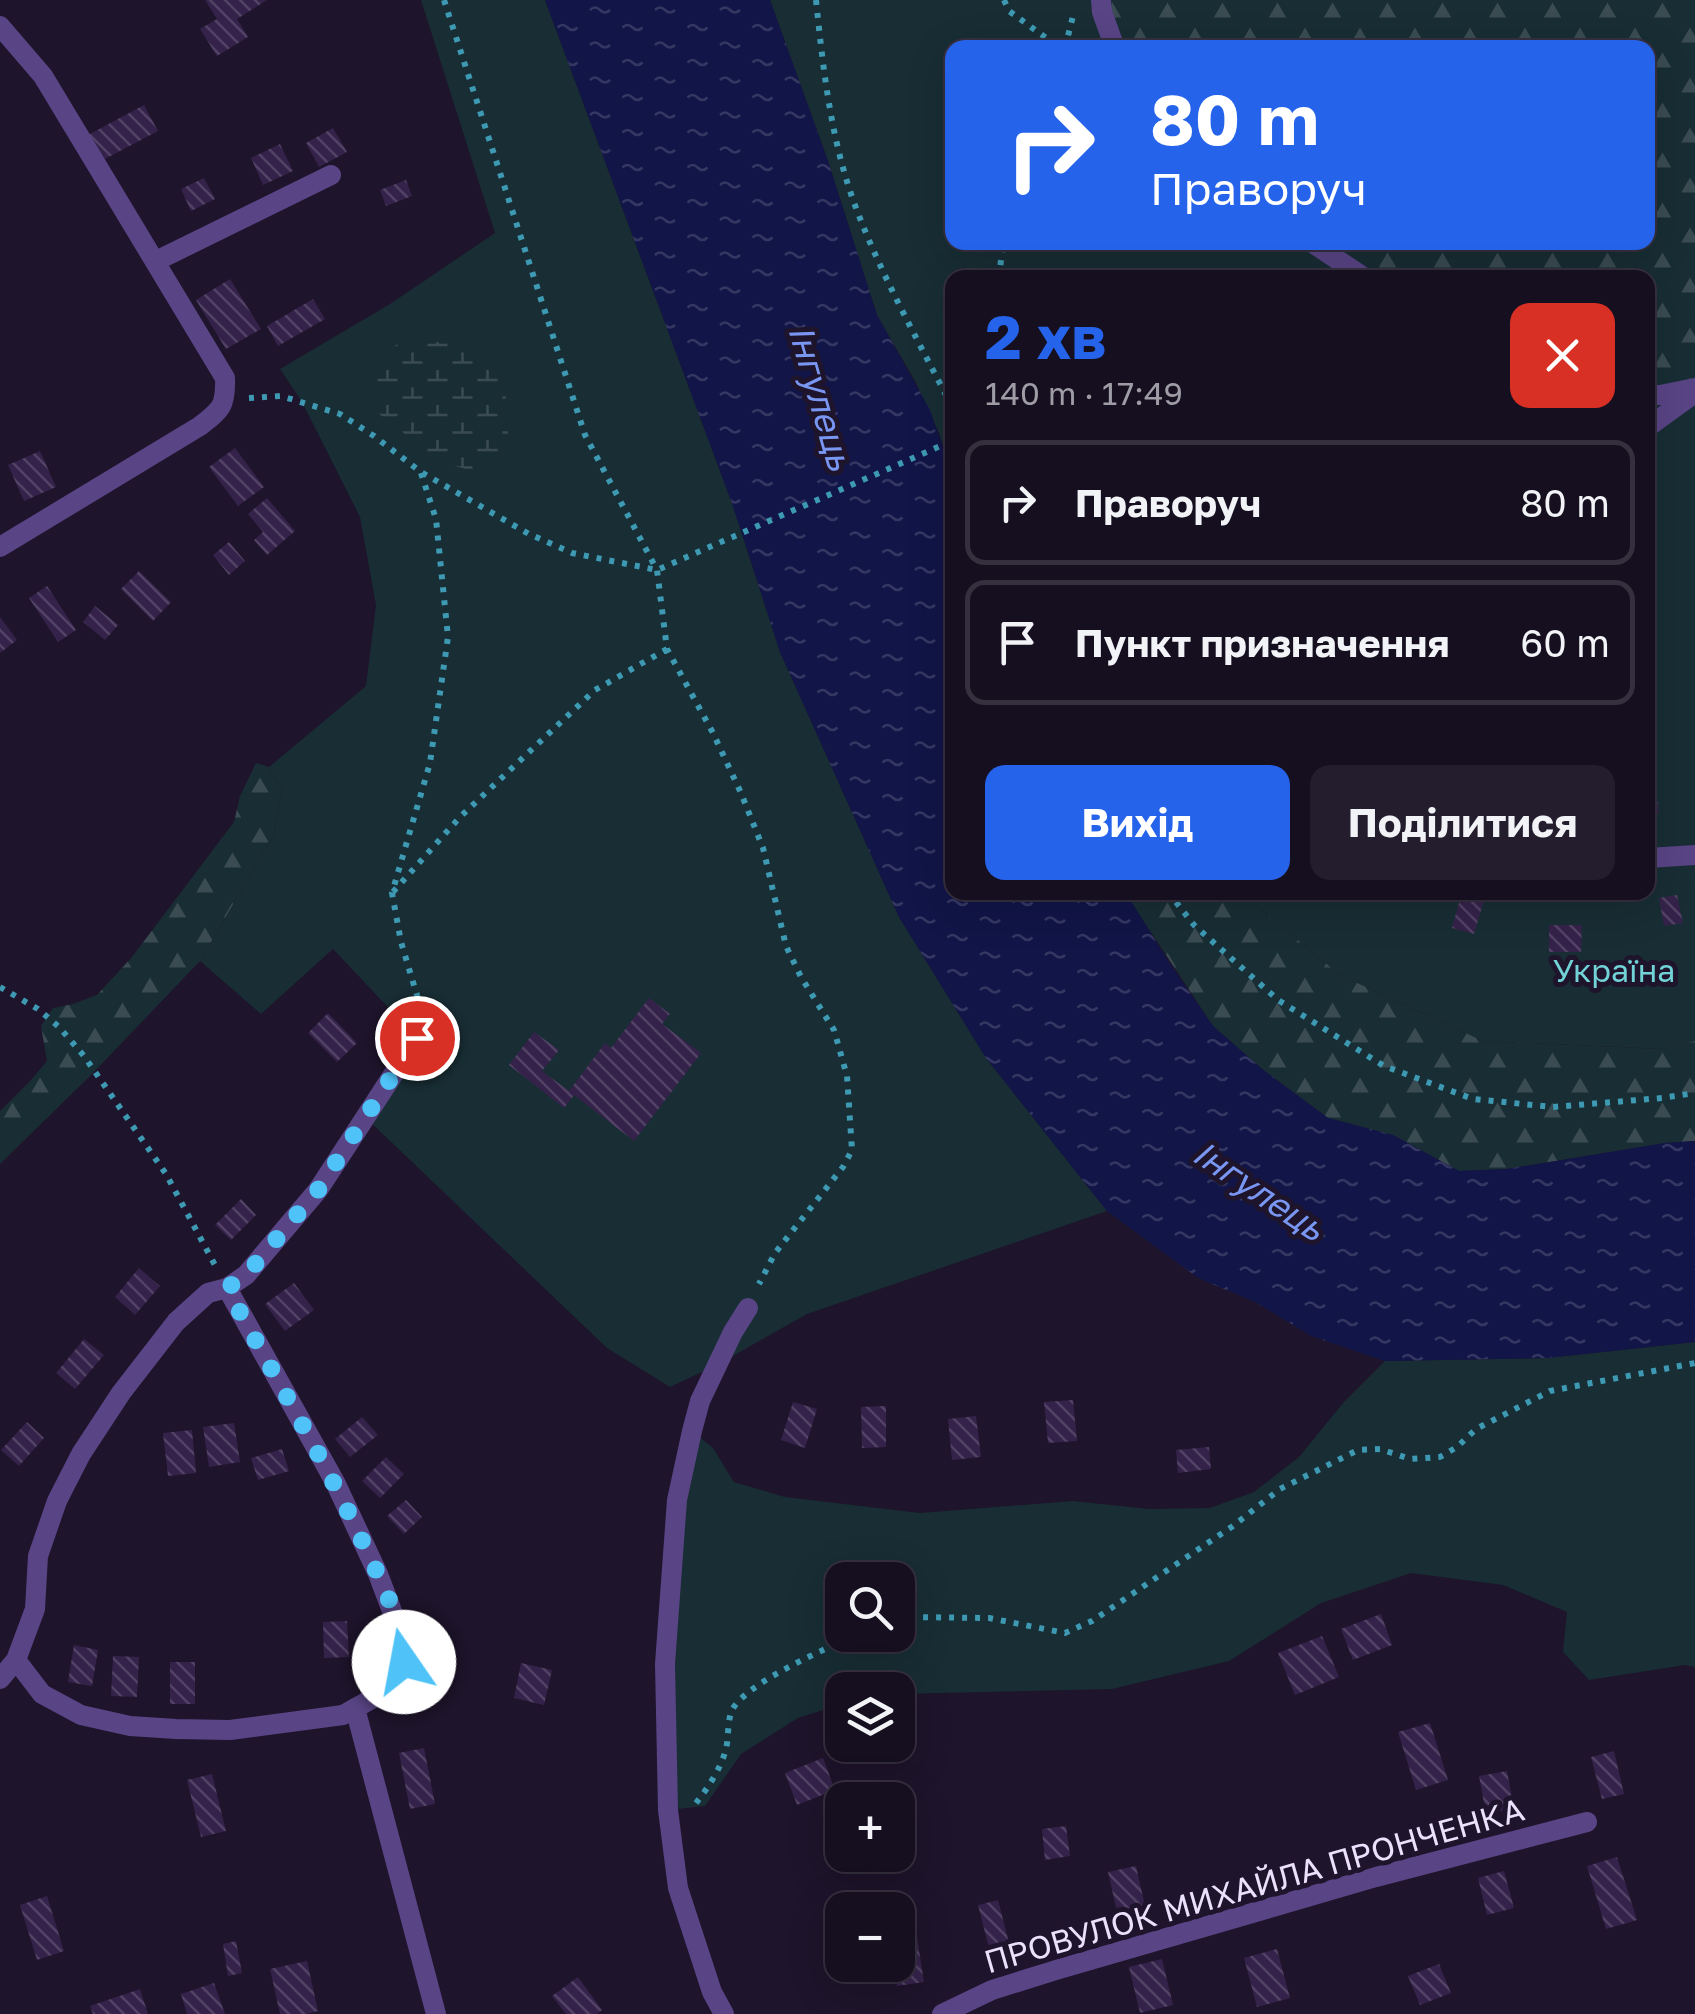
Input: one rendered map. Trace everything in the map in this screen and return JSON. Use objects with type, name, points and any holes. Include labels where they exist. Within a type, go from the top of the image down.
[{"type":"street","points":[[1101,0],[1112,40]]},
{"type":"street","points":[[0,26],[43,76],[156,261],[224,378],[226,400],[216,414],[183,436],[0,547]]},
{"type":"street","points":[[156,261],[332,175]]},
{"type":"street","points":[[1323,250],[1353,270]]},
{"type":"street","points":[[1655,394],[1695,391]]},
{"type":"street","points":[[1655,422],[1695,391]]},
{"type":"street","points":[[1655,858],[1695,855]]},
{"type":"street","points":[[0,1679],[16,1660],[34,1609],[38,1556],[57,1501],[81,1454],[121,1393],[176,1322],[208,1293],[227,1288],[246,1275],[318,1190],[417,1038]]},
{"type":"street","points":[[16,1660],[42,1694],[82,1715],[130,1726],[230,1730],[344,1715],[400,1680],[404,1640],[378,1574],[335,1482],[227,1288]]},
{"type":"street","points":[[724,2014],[712,1992],[678,1888],[668,1810],[665,1664],[677,1500],[700,1401],[748,1308]]},
{"type":"street","points":[[355,1708],[436,2014]]},
{"type":"street","name":"ПРОВУЛОК МИХАЙЛА ПРОНЧЕНКА","points":[[942,2014],[992,1990],[1056,1970],[1376,1877],[1586,1822]]},
{"type":"path","points":[[444,0],[585,435],[656,570],[667,649],[713,733],[740,793],[763,848],[786,946],[834,1030],[847,1076],[852,1150],[844,1167],[775,1253],[748,1308]]},
{"type":"path","points":[[816,0],[827,101],[852,196],[886,279],[945,393]]},
{"type":"path","points":[[1004,0],[1009,11],[1051,40]]},
{"type":"path","points":[[1065,40],[1076,4]]},
{"type":"path","points":[[216,414],[252,397],[280,396],[340,414],[421,472],[529,534],[572,553],[656,570],[945,445]]},
{"type":"path","points":[[417,1038],[422,1012],[400,942],[392,893],[430,764],[448,637],[436,518],[421,472]]},
{"type":"path","points":[[392,893],[460,818],[594,690],[667,649]]},
{"type":"path","points":[[1174,900],[1194,925],[1278,1000],[1384,1066],[1473,1100],[1553,1107],[1695,1093]]},
{"type":"path","points":[[0,987],[60,1027],[84,1056],[166,1174],[227,1288]]},
{"type":"path","points":[[915,1617],[989,1618],[1065,1633],[1092,1621],[1280,1489],[1358,1450],[1440,1458],[1457,1448],[1476,1428],[1550,1391],[1695,1363]]},
{"type":"path","points":[[670,1836],[705,1792],[720,1764],[731,1712],[743,1694],[825,1650]]},
{"type":"green space","points":[[421,0],[545,0],[733,506],[780,652],[899,917],[986,1058],[1107,1211],[807,1314],[670,1387],[607,1348],[365,1117],[417,1038],[333,949],[261,1014],[200,961],[274,834],[282,790],[269,767],[366,686],[376,605],[360,517],[302,402],[280,369],[390,304],[495,233]]},
{"type":"green space","points":[[770,0],[1101,0],[1113,40],[945,40],[945,250],[1322,250],[1354,270],[945,270],[945,451],[916,383],[877,315],[828,161]]},
{"type":"green space","points":[[1101,0],[1695,0],[1695,388],[1655,394],[1655,270],[1354,270],[1322,250],[1655,250],[1655,40],[1113,40]]},
{"type":"green space","points":[[405,342],[460,342],[505,386],[509,450],[495,463],[477,472],[440,462],[378,413],[368,375],[382,354]]},
{"type":"green space","name":"Україна","points":[[1695,388],[1695,1041],[1663,1049],[1483,1041],[1340,975],[1249,900],[1655,900],[1655,394]]},
{"type":"green space","points":[[256,763],[269,767],[282,790],[274,834],[200,961],[0,1164],[0,1111],[47,1061],[41,1026],[53,1008],[97,995],[132,957],[234,822],[240,796]]},
{"type":"green space","points":[[1130,900],[1249,900],[1340,975],[1483,1041],[1662,1049],[1695,1041],[1695,1141],[1507,1169],[1459,1171],[1393,1135],[1328,1118],[1213,1026]]},
{"type":"green space","points":[[1695,1342],[1695,1667],[1685,1665],[1589,1680],[1563,1652],[1567,1612],[1503,1585],[1411,1573],[1321,1603],[1229,1661],[1112,1689],[915,1694],[915,1672],[825,1672],[825,1709],[798,1718],[741,1754],[705,1806],[668,1810],[665,1664],[692,1431],[713,1448],[734,1482],[785,1497],[920,1513],[1073,1501],[1149,1509],[1210,1508],[1254,1492],[1299,1457],[1343,1403],[1385,1361],[1547,1358]]},
{"type":"water","name":"Інгулець","points":[[545,0],[770,0],[828,161],[877,315],[930,410],[945,452],[945,900],[1130,900],[1213,1026],[1262,1069],[1328,1118],[1393,1135],[1459,1171],[1507,1169],[1695,1141],[1695,1342],[1547,1358],[1385,1361],[1311,1336],[1255,1302],[1198,1278],[1107,1211],[986,1058],[899,917],[780,652],[733,506]]},
{"type":"building","points":[[205,0],[267,0],[237,19],[248,37],[217,56],[200,29],[217,19]]},
{"type":"building","points":[[144,105],[158,131],[101,161],[88,135]]},
{"type":"building","points":[[333,128],[347,152],[319,167],[306,143]]},
{"type":"building","points":[[280,144],[293,171],[263,185],[251,158]]},
{"type":"building","points":[[204,178],[215,199],[191,211],[181,189]]},
{"type":"building","points":[[406,180],[412,196],[386,206],[380,190]]},
{"type":"building","points":[[230,279],[261,329],[226,349],[196,300]]},
{"type":"building","points":[[313,299],[325,319],[278,346],[267,326]]},
{"type":"building","points":[[235,448],[264,487],[238,506],[209,467]]},
{"type":"building","points":[[40,451],[56,487],[24,501],[8,465]]},
{"type":"building","points":[[267,498],[295,531],[267,555],[254,540],[263,532],[248,514]]},
{"type":"building","points":[[229,542],[245,561],[229,575],[213,555]]},
{"type":"building","points":[[139,571],[171,602],[153,621],[121,589]]},
{"type":"building","points":[[47,586],[76,630],[58,642],[29,598]]},
{"type":"building","points":[[95,606],[118,625],[105,640],[83,622]]},
{"type":"building","points":[[0,617],[17,640],[0,653]]},
{"type":"building","points":[[1677,895],[1683,923],[1664,926],[1659,898]]},
{"type":"building","points":[[1460,900],[1484,900],[1474,934],[1452,928]]},
{"type":"building","points":[[1549,925],[1582,925],[1581,952],[1549,952]]},
{"type":"building","points":[[649,998],[670,1014],[662,1024],[701,1053],[634,1141],[574,1095],[564,1108],[509,1065],[534,1032],[559,1050],[542,1071],[569,1091],[605,1043],[611,1048]]},
{"type":"building","points":[[328,1013],[357,1043],[337,1062],[308,1033]]},
{"type":"building","points":[[241,1199],[256,1215],[231,1240],[215,1225]]},
{"type":"building","points":[[139,1268],[160,1286],[135,1315],[115,1297]]},
{"type":"building","points":[[294,1283],[314,1310],[285,1331],[265,1304]]},
{"type":"building","points":[[84,1339],[104,1355],[75,1389],[56,1373]]},
{"type":"building","points":[[1073,1400],[1077,1441],[1048,1443],[1044,1402]]},
{"type":"building","points":[[793,1402],[817,1409],[805,1448],[781,1440]]},
{"type":"building","points":[[886,1406],[886,1447],[862,1448],[861,1407]]},
{"type":"building","points":[[976,1416],[981,1457],[952,1460],[948,1419]]},
{"type":"building","points":[[362,1417],[378,1435],[350,1457],[335,1439]]},
{"type":"building","points":[[27,1422],[44,1438],[19,1466],[1,1450]]},
{"type":"building","points":[[234,1423],[240,1462],[209,1467],[203,1427]]},
{"type":"building","points":[[192,1430],[196,1473],[168,1476],[163,1433]]},
{"type":"building","points":[[1209,1447],[1211,1469],[1178,1473],[1176,1450]]},
{"type":"building","points":[[282,1449],[289,1471],[258,1480],[251,1458]]},
{"type":"building","points":[[386,1457],[404,1474],[380,1498],[362,1481]]},
{"type":"building","points":[[406,1500],[422,1517],[404,1534],[387,1516]]},
{"type":"building","points":[[1381,1614],[1392,1645],[1353,1660],[1341,1629]]},
{"type":"building","points":[[347,1621],[349,1657],[324,1658],[323,1622]]},
{"type":"building","points":[[1322,1636],[1339,1677],[1295,1695],[1278,1653]]},
{"type":"building","points":[[74,1645],[98,1650],[92,1686],[68,1682]]},
{"type":"building","points":[[113,1656],[139,1657],[137,1697],[111,1696]]},
{"type":"building","points":[[170,1662],[195,1662],[195,1704],[170,1704]]},
{"type":"building","points":[[521,1663],[552,1670],[544,1705],[514,1698]]},
{"type":"building","points":[[1430,1723],[1448,1780],[1416,1790],[1398,1732]]},
{"type":"building","points":[[424,1748],[435,1804],[410,1809],[399,1753]]},
{"type":"building","points":[[1614,1751],[1624,1794],[1602,1799],[1591,1757]]},
{"type":"building","points":[[823,1758],[832,1782],[825,1782],[825,1794],[797,1805],[785,1773]]},
{"type":"building","points":[[1507,1771],[1514,1809],[1486,1814],[1479,1776]]},
{"type":"building","points":[[212,1774],[226,1831],[201,1837],[187,1780]]},
{"type":"building","points":[[1066,1826],[1070,1856],[1045,1860],[1042,1829]]},
{"type":"building","points":[[1617,1857],[1637,1920],[1606,1929],[1587,1866]]},
{"type":"building","points":[[1136,1866],[1145,1906],[1117,1912],[1108,1872]]},
{"type":"building","points":[[1504,1871],[1514,1908],[1487,1915],[1478,1878]]},
{"type":"building","points":[[47,1896],[64,1951],[37,1960],[20,1905]]},
{"type":"building","points":[[998,1900],[1009,1943],[989,1948],[978,1905]]},
{"type":"building","points":[[915,1937],[924,1982],[897,1986],[896,1982],[915,1982]]},
{"type":"building","points":[[236,1941],[242,1973],[228,1976],[223,1944]]},
{"type":"building","points":[[1277,1949],[1290,1998],[1257,2007],[1244,1958]]},
{"type":"building","points":[[1162,1959],[1173,2005],[1140,2013],[1129,1967]]},
{"type":"building","points":[[307,1961],[318,2011],[280,2014],[270,1969]]},
{"type":"building","points":[[1439,1964],[1451,1993],[1420,2005],[1408,1976]]},
{"type":"building","points":[[578,1977],[602,2010],[597,2014],[566,2014],[552,1996]]},
{"type":"building","points":[[214,1983],[225,2014],[187,2014],[181,1994]]},
{"type":"building","points":[[140,1989],[148,2014],[93,2014],[90,2006]]},
{"type":"route","points":[[404,1662],[404,1640],[335,1482],[227,1288],[246,1275],[318,1190],[417,1038]]}]
